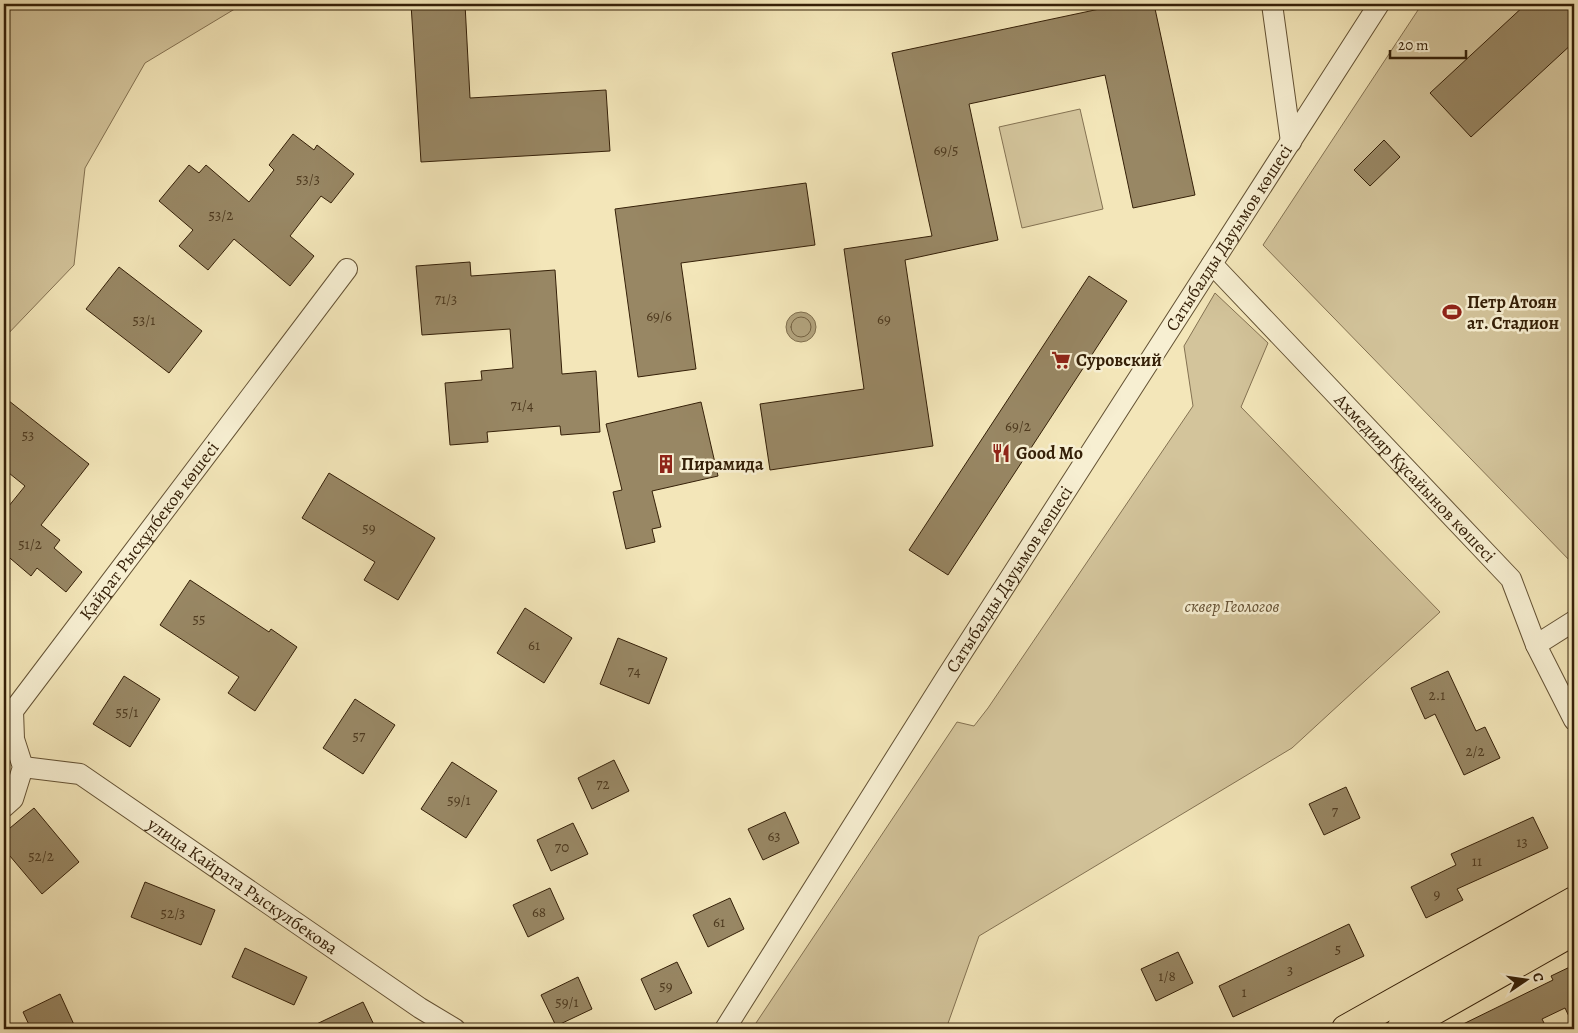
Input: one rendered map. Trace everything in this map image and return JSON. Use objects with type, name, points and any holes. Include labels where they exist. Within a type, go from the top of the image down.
[{"type":"main road","points":[[1346,1029],[1574,901]]},
{"type":"main road","points":[[1401,1029],[1574,931]]},
{"type":"street","points":[[1272,4],[1291,142]]},
{"type":"street","name":"Сатыбалды Дауымов көшесі","points":[[725,1029],[947,676],[1379,4]]},
{"type":"street","name":"Ахмедияр Құсайынов көшесі","points":[[1212,264],[1511,579],[1536,645],[1574,720]]},
{"type":"street","name":"Қайрат Рысқұлбеков көшесі","points":[[23,767],[14,739],[14,712],[347,269]]},
{"type":"street","points":[[1536,645],[1574,621]]},
{"type":"street","points":[[4,807],[13,799],[23,767]]},
{"type":"street","name":"улица Кайрата Рыскулбекова","points":[[23,767],[80,774],[412,1002],[455,1029]]},
{"type":"green space","points":[[4,4],[243,4],[145,63],[85,168],[74,265],[4,338]]},
{"type":"green space","name":"Петр Атоян ат. Стадион","points":[[1422,4],[1574,4],[1574,565],[1263,245]]},
{"type":"green space","points":[[1080,109],[1103,209],[1022,228],[999,127]]},
{"type":"green space","name":"сквер Геологов","points":[[1215,293],[1268,343],[1241,407],[1440,612],[1292,748],[979,936],[946,1029],[752,1029],[957,722],[974,726],[988,708],[1193,406],[1184,346]]},
{"type":"water","points":[[801,312],[807,313],[815,321],[815,333],[807,341],[801,342],[795,341],[787,333],[786,327],[787,321],[795,313]]},
{"type":"building","points":[[411,4],[465,4],[470,98],[606,90],[610,151],[421,162]]},
{"type":"building","points":[[1123,4],[1154,4],[1195,195],[1133,208],[1105,75],[969,104],[998,240],[905,260],[933,446],[770,470],[760,404],[864,389],[844,249],[932,236],[892,53]]},
{"type":"building","points":[[1526,4],[1574,4],[1574,42],[1471,137],[1430,93]]},
{"type":"building","points":[[293,134],[314,150],[317,145],[354,174],[331,203],[321,196],[290,236],[314,256],[290,286],[234,239],[208,270],[179,246],[193,230],[159,201],[189,165],[199,173],[206,165],[249,202],[274,170],[269,165]]},
{"type":"building","points":[[1384,140],[1400,157],[1370,186],[1354,170]]},
{"type":"building","points":[[806,183],[815,245],[681,263],[696,369],[638,377],[615,209]]},
{"type":"building","points":[[470,262],[471,276],[555,270],[562,374],[596,371],[600,432],[561,435],[560,426],[487,432],[488,442],[450,445],[445,383],[482,380],[481,371],[513,368],[510,329],[422,335],[416,266]]},
{"type":"building","points":[[119,267],[202,331],[169,373],[86,309]]},
{"type":"building","points":[[1089,276],[1127,301],[948,575],[909,550]]},
{"type":"building","points":[[4,397],[89,464],[41,525],[60,540],[54,548],[82,572],[66,592],[37,568],[31,576],[4,553],[4,512],[25,486],[4,469]]},
{"type":"building","name":"Пирамида","points":[[701,402],[718,476],[652,491],[661,527],[652,529],[655,542],[626,549],[613,492],[622,490],[606,424]]},
{"type":"building","points":[[329,473],[435,538],[398,600],[364,580],[375,562],[302,518]]},
{"type":"building","points":[[190,580],[269,632],[271,629],[297,647],[255,711],[228,693],[239,677],[160,625]]},
{"type":"building","points":[[525,608],[572,638],[544,683],[497,653]]},
{"type":"building","points":[[618,638],[667,658],[649,704],[600,684]]},
{"type":"building","points":[[1448,671],[1476,731],[1485,727],[1500,758],[1464,775],[1435,714],[1425,719],[1411,688]]},
{"type":"building","points":[[124,676],[160,699],[130,747],[93,724]]},
{"type":"building","points":[[355,699],[395,725],[363,774],[323,748]]},
{"type":"building","points":[[614,760],[629,791],[592,809],[578,778]]},
{"type":"building","points":[[452,762],[497,791],[466,838],[421,809]]},
{"type":"building","points":[[1346,787],[1360,818],[1324,835],[1309,804]]},
{"type":"building","points":[[34,808],[79,862],[42,894],[4,849],[4,833]]},
{"type":"building","points":[[785,812],[799,843],[763,860],[748,829]]},
{"type":"building","points":[[1533,817],[1548,848],[1457,889],[1463,900],[1426,918],[1411,887],[1456,865],[1451,854]]},
{"type":"building","points":[[573,823],[588,854],[551,871],[537,840]]},
{"type":"building","points":[[145,882],[215,910],[201,945],[131,917]]},
{"type":"building","points":[[550,888],[564,919],[528,937],[513,905]]},
{"type":"building","points":[[730,898],[744,929],[708,947],[693,915]]},
{"type":"building","points":[[1349,924],[1364,956],[1233,1017],[1219,986]]},
{"type":"building","points":[[245,948],[307,977],[294,1005],[232,977]]},
{"type":"building","points":[[1178,952],[1193,983],[1156,1001],[1141,969]]},
{"type":"building","points":[[677,962],[692,993],[655,1010],[641,979]]},
{"type":"building","points":[[1574,965],[1574,1027],[1565,1008],[1542,1019],[1544,1023],[1530,1029],[1453,1029],[1553,980],[1551,976]]},
{"type":"building","points":[[578,977],[592,1009],[556,1026],[541,995]]},
{"type":"building","points":[[60,994],[76,1029],[31,1029],[23,1012]]},
{"type":"building","points":[[363,1002],[376,1029],[306,1029]]},
{"type":"place","name":"Петр Атоян ат. Стадион","points":[[1452,312]]},
{"type":"place","name":"Суровский","points":[[1061,360]]},
{"type":"place","name":"Good Mo","points":[[1001,453]]},
{"type":"place","name":"Пирамида","points":[[666,464]]}]
